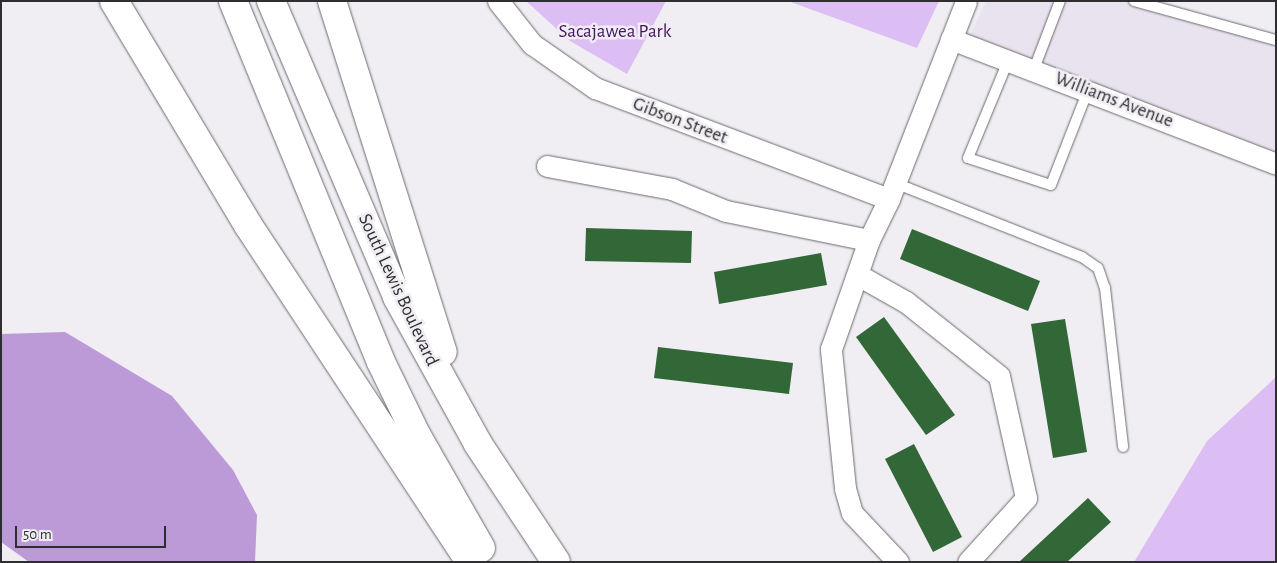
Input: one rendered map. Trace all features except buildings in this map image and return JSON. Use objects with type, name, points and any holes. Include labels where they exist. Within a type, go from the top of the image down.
[{"type":"main road","points":[[114,1],[248,225],[470,562]]},
{"type":"main road","points":[[233,1],[381,362],[417,436],[489,562]]},
{"type":"main road","name":"South Lewis Boulevard","points":[[271,1],[397,297],[478,444],[556,562]]},
{"type":"main road","points":[[332,1],[426,306],[478,444]]},
{"type":"street","name":"Gibson Street","points":[[498,1],[532,44],[595,88],[892,191]]},
{"type":"street","points":[[898,562],[852,512],[845,488],[831,349],[869,240],[892,191],[966,1]]},
{"type":"street","name":"Williams Avenue","points":[[951,39],[1034,69],[1276,164]]},
{"type":"street","points":[[547,166],[672,189],[726,211],[869,240]]},
{"type":"street","points":[[858,275],[906,302],[999,376],[1026,498],[968,562]]},
{"type":"lane","points":[[1034,69],[1060,1]]},
{"type":"lane","points":[[1134,1],[1276,40]]},
{"type":"lane","points":[[1008,61],[968,158],[1050,185],[1088,90]]},
{"type":"lane","points":[[892,191],[1082,257],[1098,268],[1105,288],[1123,447]]},
{"type":"shaded area","points":[[986,1],[1152,1],[1276,35],[1276,176],[963,51]]},
{"type":"shaded area","points":[[65,332],[172,396],[233,470],[257,515],[255,562],[29,562],[1,542],[1,334]]},
{"type":"green space","name":"Sacajawea Park","points":[[526,1],[666,1],[627,74],[570,41]]},
{"type":"green space","points":[[788,1],[939,1],[917,48]]},
{"type":"green space","points":[[1276,377],[1276,562],[1134,562],[1207,441]]}]
